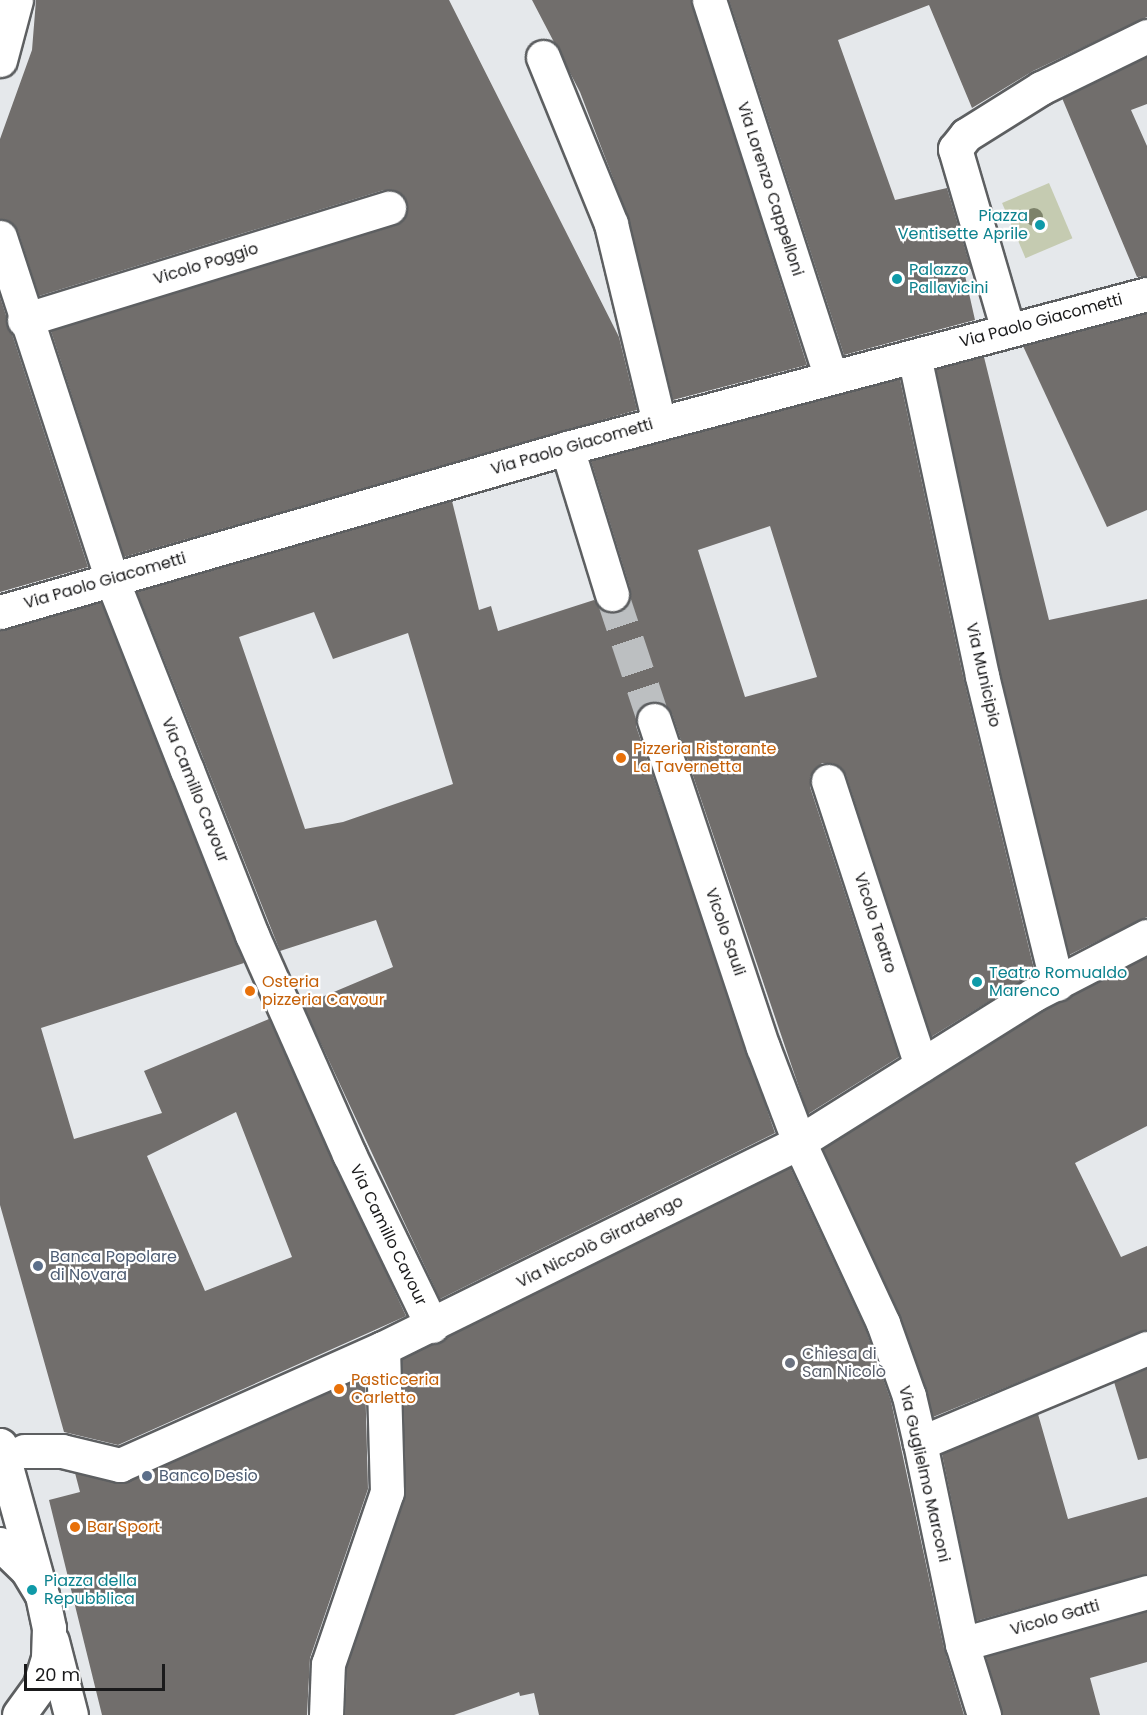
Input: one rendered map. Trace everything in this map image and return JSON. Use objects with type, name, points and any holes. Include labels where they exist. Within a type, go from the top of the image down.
[{"type":"street","points":[[0,60],[16,0]]},
{"type":"street","name":"Via Lorenzo Cappelloni","points":[[709,0],[831,377]]},
{"type":"street","points":[[1008,330],[955,150],[966,135],[1041,88],[1147,36]]},
{"type":"street","points":[[543,57],[611,224],[659,422]]},
{"type":"street","name":"Vicolo Poggio","points":[[24,320],[389,208]]},
{"type":"street","name":"Via Camillo Cavour","points":[[0,237],[24,320],[112,580],[252,935],[349,1154],[432,1326]]},
{"type":"street","name":"Via Paolo Giacometti","points":[[0,612],[659,422],[1147,294]]},
{"type":"street","name":"Via Municipio","points":[[916,365],[982,676],[1057,984]]},
{"type":"street","points":[[567,448],[612,594]]},
{"type":"street","name":"Vicolo Sauli","points":[[654,720],[799,1142]]},
{"type":"street","name":"Vicolo Teatro","points":[[828,781],[921,1065]]},
{"type":"street","name":"Via Niccolò Girardengo","points":[[12,1448],[62,1451],[120,1465],[432,1326],[799,1142],[921,1065],[1057,984],[1147,936]]},
{"type":"street","name":"Via Guglielmo Marconi","points":[[799,1142],[882,1323],[909,1396],[962,1644],[984,1715]]},
{"type":"street","points":[[326,1715],[328,1665],[387,1492],[383,1348]]},
{"type":"street","points":[[920,1443],[1147,1348]]},
{"type":"street","points":[[12,1448],[49,1628],[71,1715]]},
{"type":"street","points":[[0,1544],[27,1570],[42,1596]]},
{"type":"street","name":"Vicolo Gatti","points":[[962,1644],[1147,1592]]},
{"type":"street","points":[[19,1715],[39,1687],[48,1658],[49,1628]]},
{"type":"green space","points":[[1049,183],[1072,238],[1025,258],[1002,203]]},
{"type":"building","points":[[36,0],[449,0],[619,337],[637,410],[124,557],[51,331],[394,226],[403,220],[407,203],[401,194],[384,190],[39,296],[18,231],[0,219],[0,139],[32,50]]},
{"type":"building","points":[[532,0],[691,0],[807,365],[673,400],[628,217],[580,92]]},
{"type":"building","points":[[729,0],[1147,0],[1147,17],[1033,71],[972,108],[929,5],[838,40],[895,200],[947,188],[971,269],[964,271],[975,320],[844,355]]},
{"type":"building","points":[[1147,57],[1147,104],[1131,110],[1147,146],[1147,276],[1137,277],[1062,98]]},
{"type":"building","points":[[0,297],[88,567],[0,592]]},
{"type":"building","points":[[1147,313],[1147,510],[1107,527],[1023,346]]},
{"type":"building","points":[[984,357],[1049,620],[1147,599],[1147,917],[1069,955],[1000,672],[936,369]]},
{"type":"building","points":[[900,379],[964,680],[1035,973],[931,1037],[846,775],[832,763],[822,763],[810,777],[810,787],[899,1057],[808,1114],[672,714],[658,702],[648,702],[636,716],[636,726],[775,1133],[440,1299],[303,1005],[393,967],[376,920],[280,951],[137,592],[452,501],[479,610],[491,606],[498,631],[594,600],[607,612],[617,612],[626,606],[630,588],[591,461]],"holes":[[[770,526],[817,677],[745,697],[698,550]],[[314,612],[333,659],[408,633],[453,784],[343,822],[305,829],[239,637]]]},
{"type":"building","points":[[101,602],[244,963],[41,1028],[74,1139],[162,1113],[144,1071],[269,1019],[406,1316],[118,1445],[64,1432],[0,1205],[0,630]],"holes":[[[236,1112],[292,1257],[205,1291],[147,1156]]]},
{"type":"building","points":[[1147,957],[1147,1126],[1075,1163],[1121,1257],[1147,1246],[1147,1330],[933,1417],[900,1315],[823,1149],[1042,1011]]},
{"type":"building","points":[[790,1167],[866,1330],[891,1401],[944,1648],[964,1715],[539,1715],[534,1693],[520,1696],[519,1692],[454,1715],[345,1715],[347,1667],[405,1498],[402,1359]]},
{"type":"building","points":[[1147,1368],[1147,1458],[1138,1460],[1114,1382]]},
{"type":"building","points":[[365,1377],[368,1489],[310,1658],[307,1715],[102,1715],[49,1500],[80,1492],[75,1473],[128,1482]]},
{"type":"building","points":[[1038,1414],[1068,1519],[1147,1497],[1147,1574],[976,1621],[942,1454]]},
{"type":"building","points":[[1147,1611],[1147,1662],[1090,1678],[1100,1715],[1002,1715],[986,1657]]},
{"type":"tunnel","points":[[612,594],[654,720]]},
{"type":"place","name":"Piazza Ventisette Aprile","points":[[1040,225]]},
{"type":"place","name":"Palazzo Pallavicini","points":[[897,279]]},
{"type":"place","name":"Pizzeria Ristorante La Tavernetta","points":[[621,758]]},
{"type":"place","name":"Teatro Romualdo Marenco","points":[[977,982]]},
{"type":"place","name":"Osteria pizzeria Cavour","points":[[250,991]]},
{"type":"place","name":"Banca Popolare di Novara","points":[[38,1266]]},
{"type":"place","name":"Chiesa di San Nicolò","points":[[790,1363]]},
{"type":"place","name":"Pasticceria Carletto","points":[[339,1389]]},
{"type":"place","name":"Banco Desio","points":[[147,1476]]},
{"type":"place","name":"Bar Sport","points":[[75,1527]]},
{"type":"place","name":"Piazza della Repubblica","points":[[32,1590]]}]
